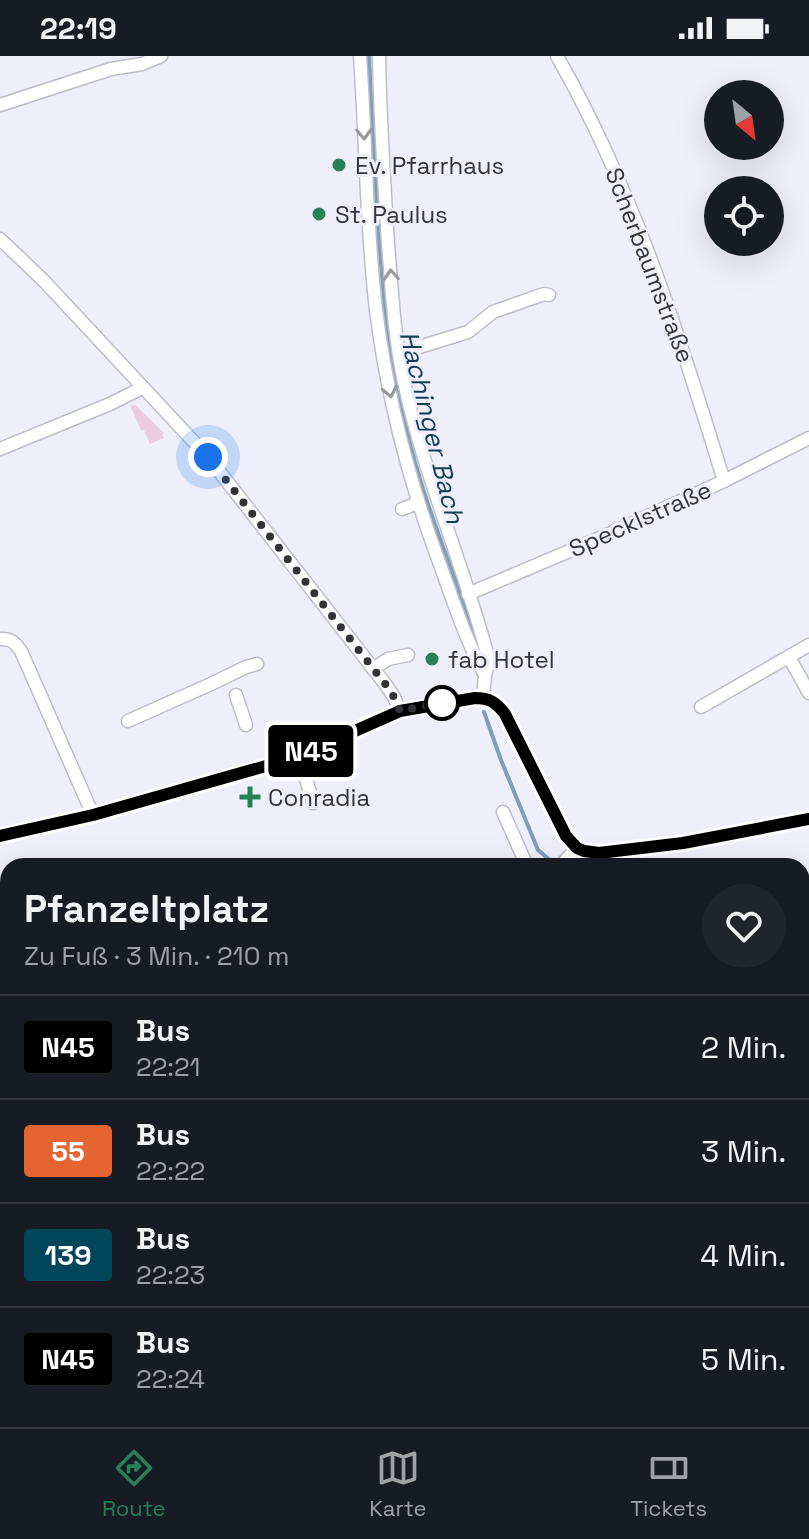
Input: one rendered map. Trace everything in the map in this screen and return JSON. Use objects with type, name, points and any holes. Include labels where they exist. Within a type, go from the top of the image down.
[{"type":"main road","points":[[0,836],[93,815],[303,754],[400,711],[483,698],[495,702],[505,714],[566,836],[584,851],[599,853],[661,846],[809,819]]},
{"type":"street","points":[[0,105],[161,56]]},
{"type":"street","points":[[360,56],[372,106],[389,388],[418,503],[453,601],[485,675]]},
{"type":"street","points":[[379,56],[372,106],[367,199],[385,309],[420,445],[489,661],[483,698]]},
{"type":"street","name":"Scherbaumstraße","points":[[557,56],[579,94],[627,196],[684,350],[724,481]]},
{"type":"street","points":[[0,239],[44,281],[208,457],[373,669],[394,697],[400,711]]},
{"type":"street","points":[[416,348],[468,332],[493,312],[544,294],[549,295]]},
{"type":"street","points":[[0,449],[142,388]]},
{"type":"street","name":"Specklstraße","points":[[468,594],[603,537],[809,438]]},
{"type":"street","points":[[402,509],[418,503]]},
{"type":"street","points":[[0,639],[14,642],[21,651],[93,815]]},
{"type":"street","points":[[701,707],[809,645]]},
{"type":"street","points":[[373,669],[388,659],[408,655]]},
{"type":"street","points":[[789,657],[809,693]]},
{"type":"street","points":[[128,721],[257,664]]},
{"type":"street","points":[[236,695],[246,725]]},
{"type":"street","points":[[303,754],[303,768],[313,803]]},
{"type":"street","points":[[503,812],[523,858]]},
{"type":"street","points":[[568,858],[577,848]]},
{"type":"shaded area","points":[[130,405],[135,405],[164,433],[164,438],[150,444]]},
{"type":"waterway","name":"Hachinger Bach","points":[[369,56],[379,239],[394,369],[422,487],[480,651]]},
{"type":"waterway","name":"Hachinger Bach","points":[[484,712],[538,850],[548,858]]},
{"type":"bus line","name":"N45","points":[[0,836],[93,815],[280,762],[389,714],[475,698],[495,702],[505,714],[566,836],[584,851],[599,853],[661,846],[809,819]]},
{"type":"place","name":"Ev. Pfarrhaus","points":[[339,165]]},
{"type":"place","name":"St. Paulus","points":[[319,214]]},
{"type":"place","name":"fab Hotel","points":[[432,659]]},
{"type":"place","name":"Conradia","points":[[250,797]]},
{"type":"route","points":[[208,457],[386,685],[400,711],[442,703]]}]
